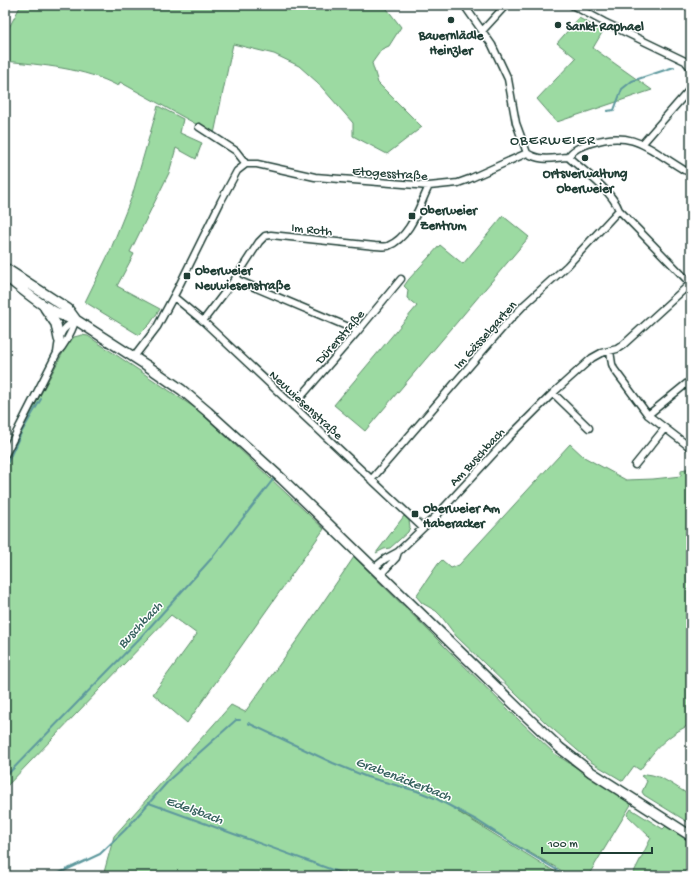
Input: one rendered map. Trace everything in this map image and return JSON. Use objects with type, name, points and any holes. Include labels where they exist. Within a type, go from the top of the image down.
[{"type":"main road","points":[[5,268],[68,309],[76,320],[182,390],[282,479],[560,748],[591,772],[691,836]]},
{"type":"main road","points":[[5,276],[40,303],[65,318],[76,320]]},
{"type":"main road","points":[[40,303],[56,324],[59,339]]},
{"type":"street","points":[[464,5],[483,30],[492,45],[508,79],[516,123],[527,153],[534,158],[542,160],[568,157],[587,173],[616,202],[620,210],[691,283]]},
{"type":"street","points":[[483,30],[506,5]]},
{"type":"street","points":[[572,5],[685,61],[691,68]]},
{"type":"street","points":[[643,143],[691,88]]},
{"type":"street","points":[[134,357],[157,327],[174,297],[237,171],[246,164],[236,152],[199,127]]},
{"type":"street","points":[[568,157],[572,151],[600,140],[613,138],[629,139],[643,143],[684,170],[691,172]]},
{"type":"street","name":"Etogesstraße","points":[[246,164],[257,164],[315,177],[429,186],[458,183],[469,180],[527,153]]},
{"type":"street","name":"Im Roth","points":[[203,321],[259,242],[266,236],[271,235],[387,246],[394,242],[409,228],[429,186]]},
{"type":"street","name":"Im Gässelgarten","points":[[371,480],[506,324],[567,266],[620,210]]},
{"type":"street","points":[[234,279],[358,331]]},
{"type":"street","name":"Dürerstraße","points":[[293,406],[401,279]]},
{"type":"street","name":"Am Buschbach","points":[[377,572],[388,557],[398,552],[438,514],[510,436],[554,392],[592,358],[623,345],[691,283]]},
{"type":"street","name":"Neuwiesenstraße","points":[[174,297],[203,321],[423,528]]},
{"type":"street","points":[[57,353],[59,339],[65,326],[76,320]]},
{"type":"street","points":[[5,455],[57,353],[63,347],[71,334],[76,320]]},
{"type":"street","points":[[610,351],[614,369],[648,415],[691,448]]},
{"type":"street","points":[[648,415],[691,380]]},
{"type":"street","points":[[554,392],[589,428]]},
{"type":"street","points":[[635,465],[665,428]]},
{"type":"street","name":"Am Buschbach","points":[[377,572],[396,558],[398,552]]},
{"type":"green space","points":[[21,5],[384,5],[401,27],[389,46],[382,49],[372,63],[378,83],[422,127],[387,154],[353,136],[353,123],[317,82],[299,66],[274,54],[233,44],[214,134],[120,82],[118,86],[78,71],[5,61],[5,35]]},
{"type":"green space","points":[[579,18],[603,31],[593,48],[652,90],[557,122],[537,99],[576,58],[557,43]]},
{"type":"green space","points":[[158,106],[183,119],[180,133],[202,143],[196,159],[176,148],[169,173],[130,252],[134,254],[117,286],[160,309],[150,324],[139,335],[85,302],[110,251],[132,196]]},
{"type":"green space","points":[[503,216],[529,237],[365,431],[334,405],[417,306],[407,298],[408,290],[404,286],[440,245],[463,264]]},
{"type":"green space","points":[[82,335],[88,336],[198,410],[324,529],[187,723],[153,694],[197,634],[171,615],[5,788],[5,461],[67,345],[74,337]]},
{"type":"green space","points":[[570,444],[584,457],[626,480],[681,476],[681,470],[691,468],[691,724],[674,733],[662,743],[640,770],[634,766],[623,781],[591,762],[547,724],[456,636],[436,611],[422,603],[416,596],[442,560],[451,568],[459,565]]},
{"type":"green space","points":[[404,516],[409,520],[410,527],[408,532],[390,548],[376,553]]},
{"type":"green space","points":[[354,557],[555,754],[632,803],[588,876],[571,876],[458,812],[562,876],[103,876],[114,836],[231,705],[245,712],[300,636]]},
{"type":"green space","points":[[646,774],[664,779],[691,796],[691,824],[644,795],[642,792],[647,781],[641,776]]},
{"type":"green space","points":[[631,809],[663,829],[667,825],[691,840],[691,876],[632,876],[651,838],[627,815]]},
{"type":"waterway","points":[[607,111],[614,110],[622,89],[632,81],[674,67]]},
{"type":"waterway","points":[[5,468],[21,433],[41,399]]},
{"type":"waterway","name":"Buschbach","points":[[5,777],[139,639],[211,559],[275,477]]},
{"type":"waterway","name":"Grabenäckerbach","points":[[149,803],[171,778],[236,720],[240,720]]},
{"type":"waterway","name":"Grabenäckerbach","points":[[248,723],[333,763],[367,777],[417,791],[437,799],[478,821],[567,876]]},
{"type":"waterway","name":"Edelsbach","points":[[53,876],[100,854],[125,830],[149,803],[349,876]]},
{"type":"place","name":"Bauernlädle Heinzler","points":[[451,20]]},
{"type":"place","name":"Sankt Raphael","points":[[558,25]]},
{"type":"place","name":"Ortsverwaltung Oberweier","points":[[585,158]]},
{"type":"place","name":"Oberweier Zentrum","points":[[412,216]]},
{"type":"place","name":"Oberweier Neuwiesenstraße","points":[[187,276]]},
{"type":"place","name":"Oberweier Am Haberacker","points":[[415,514]]},
{"type":"district","name":"OBERWEIER","points":[[553,139]]}]
